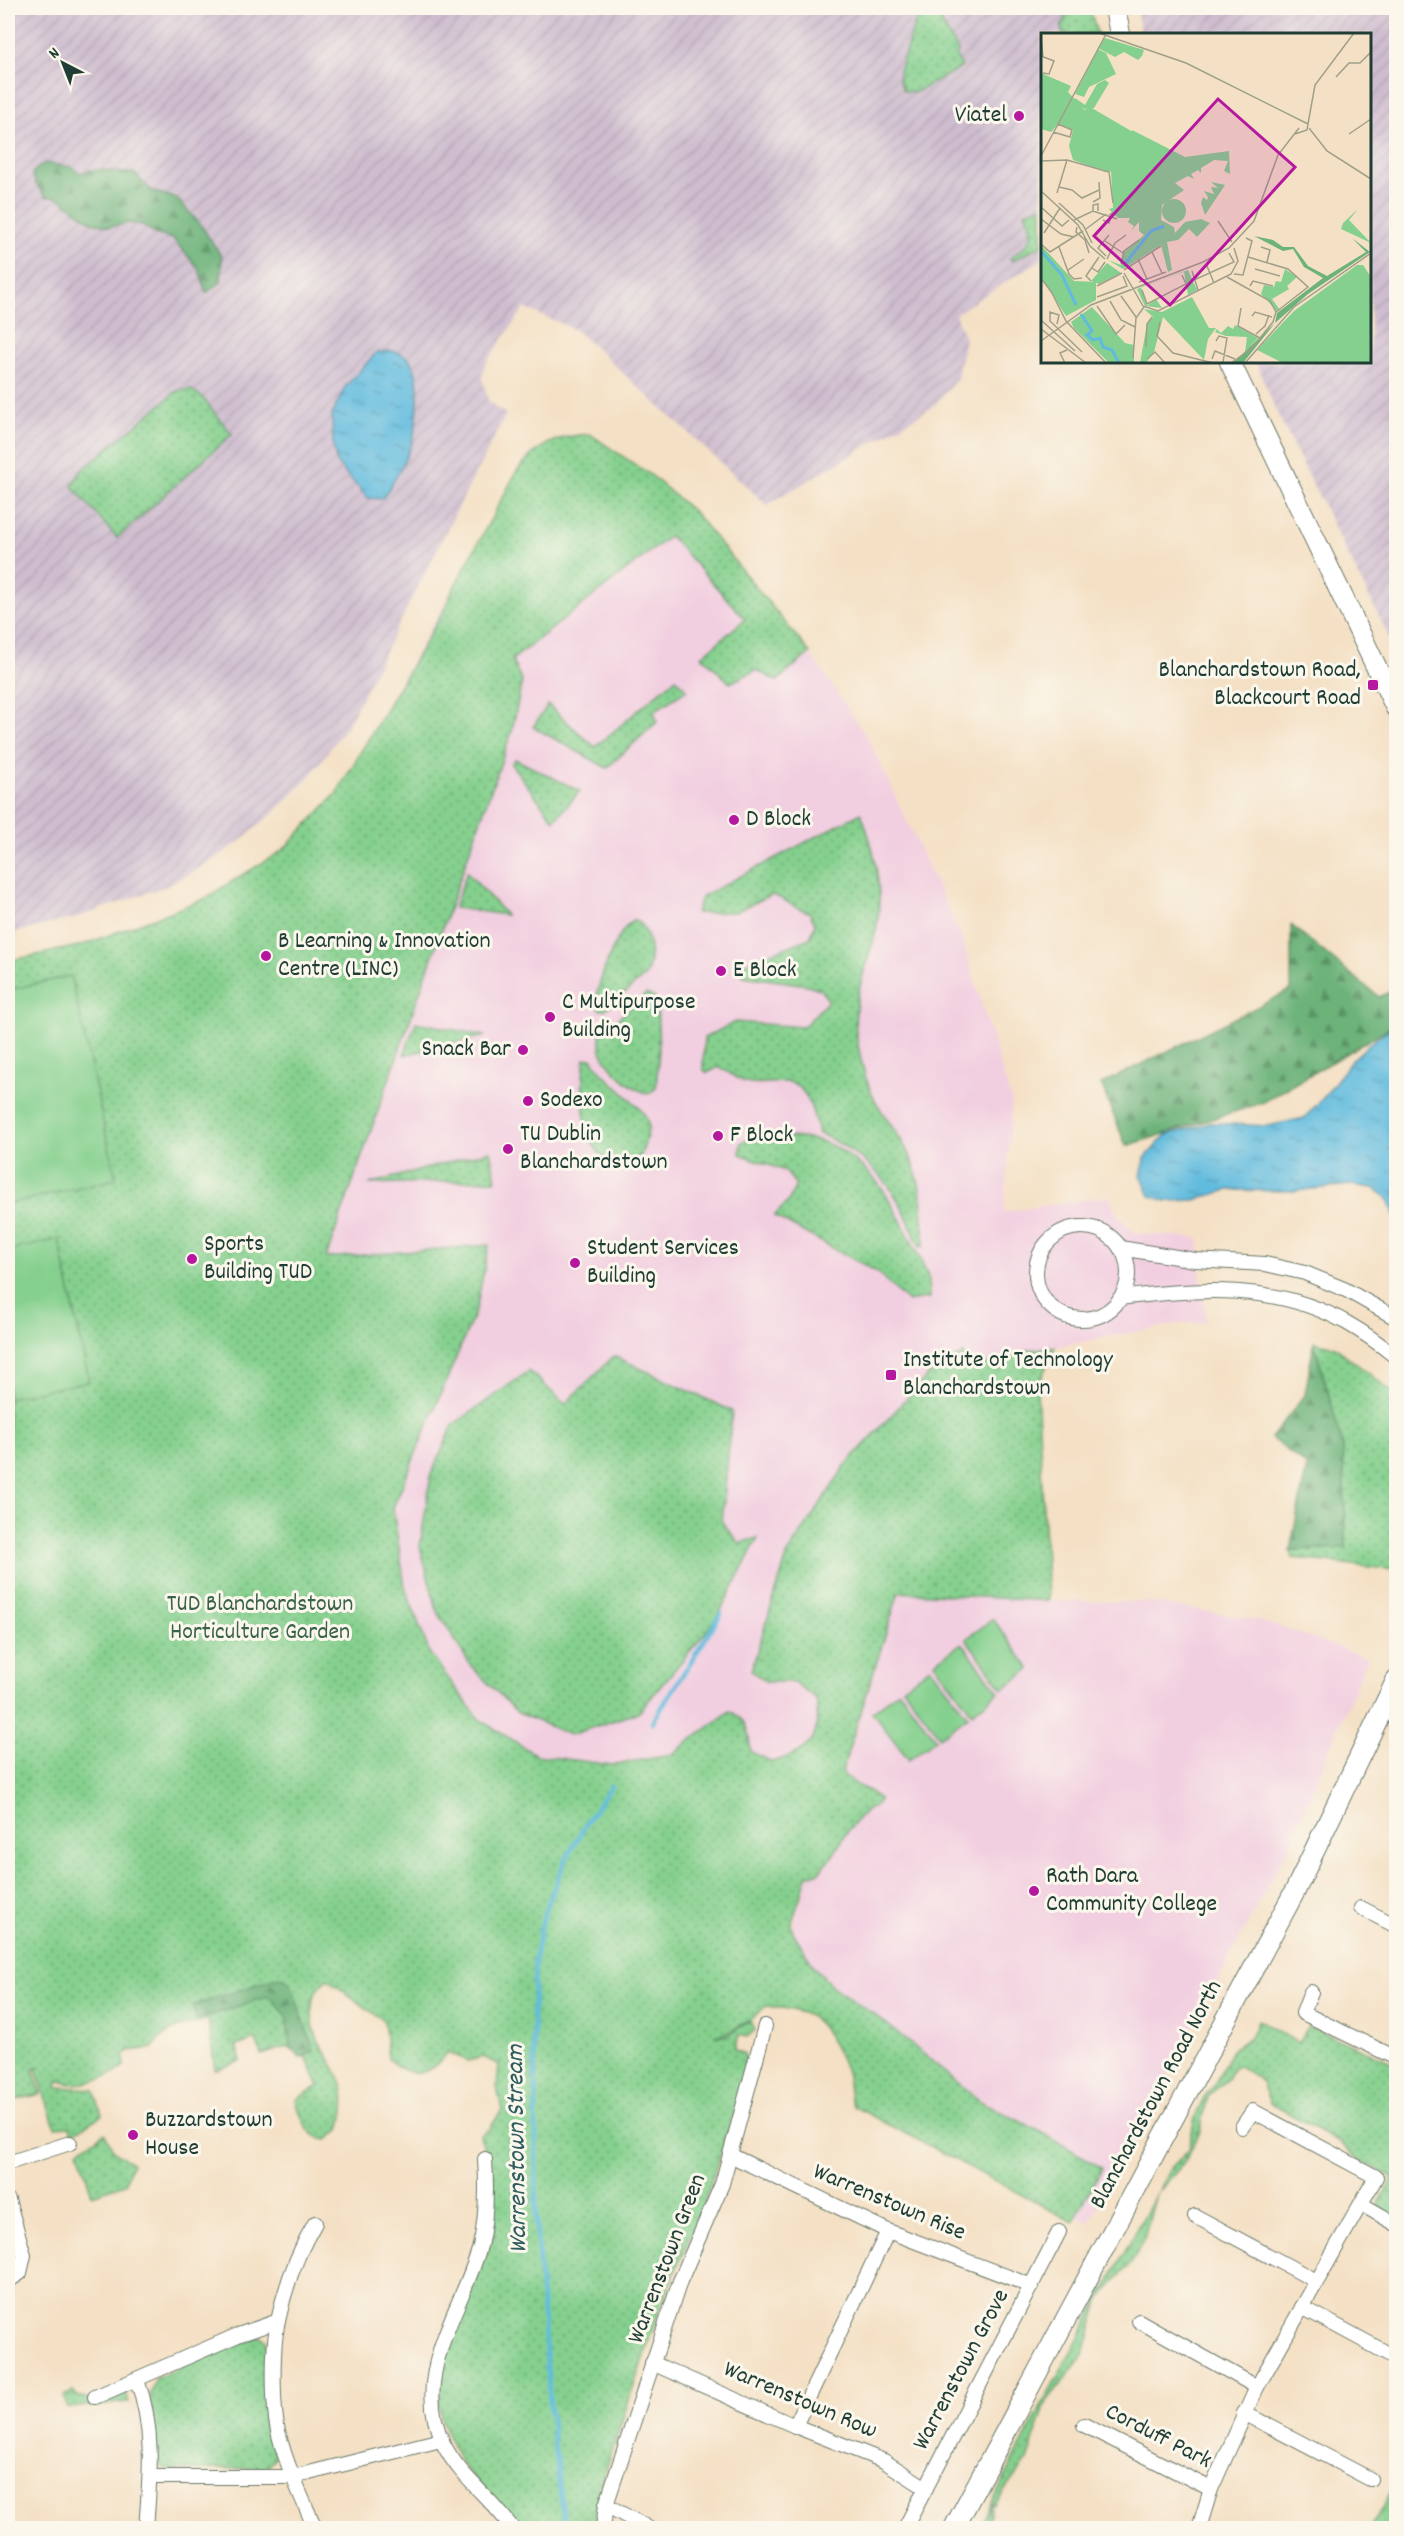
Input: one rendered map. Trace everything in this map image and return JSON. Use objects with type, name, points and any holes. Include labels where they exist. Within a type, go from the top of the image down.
[{"type":"main road","points":[[1114,8],[1120,33]]},
{"type":"main road","points":[[1230,363],[1396,708]]},
{"type":"main road","name":"Blanchardstown Road North","points":[[954,2529],[1295,1891],[1396,1681]]},
{"type":"street","points":[[1075,1228],[1089,1228],[1103,1232],[1120,1248],[1126,1263],[1127,1278],[1120,1298],[1103,1314],[1088,1319],[1074,1319],[1059,1314],[1040,1292],[1036,1278],[1037,1264],[1042,1251],[1050,1240],[1062,1232],[1075,1228]]},
{"type":"street","points":[[1120,1248],[1195,1260],[1264,1264],[1305,1273],[1346,1290],[1396,1318]]},
{"type":"street","points":[[1120,1298],[1180,1290],[1230,1290],[1257,1293],[1285,1299],[1346,1323],[1396,1357]]},
{"type":"street","points":[[1361,1908],[1396,1926]]},
{"type":"street","points":[[1311,1992],[1303,2013],[1396,2058]]},
{"type":"street","name":"Warrenstown Green","points":[[603,2529],[606,2505],[680,2281],[722,2184],[765,2026]]},
{"type":"street","name":"Corduff Park","points":[[1202,2527],[1211,2489],[1257,2386],[1376,2177],[1253,2111],[1242,2127]]},
{"type":"street","points":[[8,2163],[70,2144]]},
{"type":"street","name":"Warrenstown Rise","points":[[730,2155],[888,2231],[1032,2286]]},
{"type":"street","points":[[485,2160],[486,2214],[480,2246],[436,2358],[432,2380],[433,2406],[441,2440],[458,2468],[512,2529]]},
{"type":"street","points":[[8,2200],[24,2255],[20,2273],[8,2281]]},
{"type":"street","points":[[1361,2204],[1396,2224]]},
{"type":"street","points":[[1195,2216],[1317,2281]]},
{"type":"street","points":[[315,2223],[300,2249],[278,2321],[275,2410],[282,2449],[315,2529]]},
{"type":"street","points":[[795,2426],[888,2231]]},
{"type":"street","name":"Warrenstown Grove","points":[[905,2529],[1059,2232]]},
{"type":"street","points":[[1302,2307],[1396,2358]]},
{"type":"street","points":[[95,2397],[238,2335],[278,2321]]},
{"type":"street","points":[[1139,2321],[1257,2386]]},
{"type":"street","name":"Warrenstown Row","points":[[652,2363],[795,2426],[884,2461],[926,2488]]},
{"type":"street","points":[[137,2380],[148,2421],[150,2477],[146,2529]]},
{"type":"street","points":[[1244,2413],[1370,2478]]},
{"type":"street","name":"Corduff Park","points":[[1084,2425],[1211,2489]]},
{"type":"street","points":[[150,2477],[293,2477],[441,2440]]},
{"type":"street","points":[[606,2505],[648,2529]]},
{"type":"shaded area","points":[[8,8],[1090,8],[1097,33],[1041,33],[1041,260],[955,314],[965,338],[957,378],[934,406],[767,505],[576,330],[524,308],[484,366],[482,377],[488,400],[506,414],[348,724],[310,776],[276,811],[243,839],[208,863],[164,887],[75,918],[8,934]]},
{"type":"shaded area","points":[[1136,8],[1396,8],[1396,651],[1275,409],[1256,363],[1371,363],[1371,33],[1141,33]]},
{"type":"shaded area","name":"TU Dublin Blanchardstown","points":[[590,434],[652,476],[695,513],[810,653],[870,742],[962,939],[1012,1103],[1004,1212],[1109,1196],[1117,1215],[1135,1233],[1199,1238],[1201,1290],[1207,1322],[1177,1324],[1055,1347],[1037,1388],[1048,1601],[1150,1602],[1250,1619],[1281,1627],[1368,1658],[1288,1847],[1089,2223],[872,2108],[790,1935],[832,1801],[486,1802],[8,961],[83,945],[204,899],[283,850],[336,794],[464,570],[517,471],[530,454],[540,447],[567,435]]},
{"type":"green space","points":[[932,8],[961,8],[940,20],[958,51],[956,57],[962,67],[916,92],[904,91],[899,80],[899,71],[917,17],[928,19]]},
{"type":"green space","points":[[1068,8],[1090,8],[1097,33],[1063,33],[1061,27]]},
{"type":"green space","points":[[44,163],[71,167],[80,173],[94,169],[134,173],[152,191],[176,198],[200,224],[222,257],[221,282],[206,293],[199,269],[173,239],[155,234],[143,225],[127,223],[109,227],[92,222],[57,197],[46,197],[36,184],[32,173]]},
{"type":"green space","points":[[1041,207],[1041,246],[1012,261],[1010,258],[1030,239],[1031,227],[1025,212]]},
{"type":"green space","points":[[190,389],[202,397],[232,434],[117,538],[72,486],[81,471],[177,391]]},
{"type":"green space","name":"TUD Blanchardstown Horticulture Garden","points":[[590,434],[652,476],[695,513],[810,653],[777,681],[756,670],[730,683],[702,656],[745,619],[670,536],[512,660],[522,681],[512,731],[326,1258],[489,1245],[476,1310],[393,1508],[405,1587],[430,1654],[479,1719],[536,1755],[612,1765],[671,1755],[730,1711],[744,1723],[751,1752],[772,1762],[786,1758],[805,1748],[815,1734],[816,1698],[793,1682],[767,1682],[751,1671],[788,1553],[846,1465],[928,1375],[963,1354],[969,1370],[1028,1350],[1055,1347],[1037,1388],[1048,1601],[899,1592],[842,1771],[855,1784],[871,1792],[880,1800],[865,1811],[848,1830],[834,1854],[818,1873],[808,1874],[791,1925],[814,1967],[832,1986],[887,2024],[980,2101],[1041,2132],[1102,2168],[1073,2222],[855,2107],[838,2052],[822,2027],[811,2017],[789,2009],[766,2006],[750,2020],[725,2034],[714,2036],[726,2036],[750,2021],[755,2030],[747,2037],[739,2035],[735,2049],[744,2054],[747,2064],[736,2106],[706,2198],[661,2305],[599,2490],[594,2528],[517,2528],[462,2464],[448,2438],[441,2418],[437,2385],[448,2343],[494,2233],[493,2180],[480,2136],[490,2128],[502,2110],[497,2087],[499,2064],[483,2057],[468,2061],[448,2052],[427,2071],[412,2073],[405,2070],[388,2059],[384,2021],[327,1979],[314,1995],[313,2026],[342,2084],[345,2101],[340,2130],[327,2140],[314,2135],[306,2126],[296,2100],[318,2086],[307,2058],[287,2047],[261,2055],[256,2039],[236,2046],[241,2061],[215,2070],[208,2019],[169,2032],[157,2041],[153,2048],[129,2051],[124,2056],[125,2065],[102,2078],[75,2084],[59,2080],[57,2087],[94,2089],[102,2115],[72,2134],[70,2126],[55,2127],[36,2069],[41,2066],[33,2069],[41,2094],[8,2102],[8,961],[83,945],[204,899],[283,850],[336,794],[444,610],[517,471],[533,454],[549,443],[558,439]]},
{"type":"green space","points":[[676,678],[687,690],[654,711],[657,722],[607,768],[533,727],[548,705],[595,747]]},
{"type":"green space","points":[[515,759],[580,791],[554,820],[511,764]]},
{"type":"green space","points":[[861,813],[877,872],[879,904],[875,934],[858,994],[856,1032],[862,1065],[870,1090],[907,1150],[915,1169],[920,1188],[923,1217],[924,1246],[920,1247],[900,1203],[889,1186],[862,1159],[818,1133],[809,1101],[793,1083],[759,1084],[740,1080],[719,1067],[707,1073],[703,1069],[704,1038],[735,1022],[803,1027],[828,1001],[822,990],[808,985],[743,976],[741,965],[810,938],[815,924],[809,912],[771,895],[735,912],[696,913],[701,897]]},
{"type":"green space","points":[[467,872],[506,915],[454,908]]},
{"type":"green space","points":[[634,920],[644,930],[649,944],[650,960],[646,975],[606,1009],[600,1010],[595,1003],[604,970],[620,935]]},
{"type":"green space","points":[[1291,925],[1379,997],[1396,989],[1396,1024],[1262,1103],[1126,1146],[1101,1084],[1291,990]]},
{"type":"green space","points":[[71,976],[116,1179],[8,1204],[8,990]]},
{"type":"green space","points":[[646,994],[654,997],[657,1003],[659,1050],[656,1088],[649,1094],[635,1088],[616,1072],[601,1051],[600,1044],[600,1034]]},
{"type":"green space","points":[[416,1022],[485,1036],[404,1055]]},
{"type":"green space","points":[[592,1058],[605,1076],[645,1116],[648,1131],[641,1156],[621,1162],[606,1159],[595,1148],[588,1132],[583,1094],[585,1059]]},
{"type":"green space","points":[[750,1137],[796,1137],[823,1142],[847,1154],[862,1167],[876,1180],[900,1219],[927,1274],[929,1300],[926,1298],[908,1302],[877,1272],[774,1216],[788,1202],[796,1185],[785,1171],[740,1154],[741,1143]]},
{"type":"green space","points":[[490,1151],[496,1180],[369,1184]]},
{"type":"green space","points":[[59,1239],[89,1381],[8,1398],[8,1251]]},
{"type":"green space","points":[[1314,1342],[1335,1347],[1396,1395],[1396,1570],[1292,1558],[1290,1550],[1346,1547],[1343,1447]]},
{"type":"green space","points":[[1314,1342],[1343,1447],[1346,1548],[1290,1550],[1307,1466],[1271,1438],[1305,1395]]},
{"type":"green space","points":[[614,1356],[732,1411],[722,1522],[739,1543],[758,1538],[716,1620],[639,1712],[570,1735],[518,1713],[471,1666],[437,1611],[420,1546],[431,1475],[453,1425],[529,1371],[565,1404]]},
{"type":"green space","points":[[993,1619],[1030,1669],[1003,1689],[966,1639]]},
{"type":"green space","points":[[962,1643],[999,1692],[972,1713],[934,1663]]},
{"type":"green space","points":[[930,1667],[968,1716],[940,1737],[903,1688]]},
{"type":"green space","points":[[899,1691],[936,1739],[909,1760],[872,1712]]},
{"type":"green space","points":[[279,1977],[290,1982],[314,2051],[300,2058],[290,2046],[286,2015],[269,1996],[197,2020],[192,2006]]},
{"type":"green space","points":[[1258,2020],[1298,2043],[1308,2026],[1396,2064],[1396,2218],[1379,2208],[1378,2205],[1393,2177],[1357,2159],[1338,2141],[1270,2103],[1261,2081],[1239,2066],[1234,2066],[1227,2079],[1208,2096],[1200,2132],[1184,2163],[1157,2193],[1170,2169],[1189,2149],[1195,2117],[1206,2093],[1213,2087],[1233,2048],[1250,2038]]},
{"type":"green space","points":[[105,2133],[113,2150],[132,2163],[125,2184],[92,2195],[78,2150]]},
{"type":"green space","points":[[1156,2196],[1144,2239],[1132,2262],[1100,2298],[1085,2350],[1078,2363],[1047,2401],[1027,2460],[994,2505],[992,2504],[987,2528],[979,2528],[1095,2308],[1098,2296],[1106,2287]]},
{"type":"green space","points":[[8,2232],[20,2259],[8,2272]]},
{"type":"green space","points":[[256,2335],[266,2340],[268,2348],[267,2407],[275,2457],[269,2466],[169,2470],[162,2467],[157,2459],[150,2395],[156,2378]]},
{"type":"green space","points":[[73,2392],[76,2396],[86,2398],[95,2404],[126,2393],[129,2402],[67,2408],[64,2396]]},
{"type":"green space","points":[[1396,2482],[1396,2509],[1388,2528],[1371,2528]]},
{"type":"water","points":[[391,351],[405,356],[411,362],[415,372],[418,384],[416,424],[408,452],[386,493],[382,499],[368,498],[337,464],[333,445],[332,415],[345,387],[377,352]]},
{"type":"water","points":[[1396,1024],[1396,1219],[1388,1199],[1374,1188],[1350,1185],[1294,1191],[1228,1190],[1195,1200],[1167,1201],[1150,1196],[1141,1176],[1145,1158],[1166,1135],[1211,1123],[1268,1126],[1304,1118],[1324,1097],[1351,1061]]},
{"type":"waterway","name":"Warrenstown Stream","points":[[652,1723],[721,1614]]},
{"type":"waterway","name":"Warrenstown Stream","points":[[565,2528],[552,2429],[536,2223],[533,2018],[535,1956],[544,1914],[564,1863],[589,1818],[611,1786]]},
{"type":"place","name":"Viatel","points":[[1019,116]]},
{"type":"place","name":"Blanchardstown Road, Blackcourt Road","points":[[1373,685]]},
{"type":"place","name":"D Block","points":[[734,820]]},
{"type":"place","name":"B Learning & Innovation Centre (LINC)","points":[[266,956]]},
{"type":"place","name":"E Block","points":[[721,971]]},
{"type":"place","name":"C Multipurpose Building","points":[[550,1017]]},
{"type":"place","name":"Snack Bar","points":[[523,1050]]},
{"type":"place","name":"Sodexo","points":[[528,1101]]},
{"type":"place","name":"F Block","points":[[718,1136]]},
{"type":"place","name":"TU Dublin Blanchardstown","points":[[508,1149]]},
{"type":"place","name":"Sports Building TUD","points":[[192,1259]]},
{"type":"place","name":"Student Services Building","points":[[575,1263]]},
{"type":"place","name":"Institute of Technology Blanchardstown","points":[[891,1375]]},
{"type":"place","name":"Rath Dara Community College","points":[[1034,1891]]},
{"type":"place","name":"Buzzardstown House","points":[[133,2135]]}]
